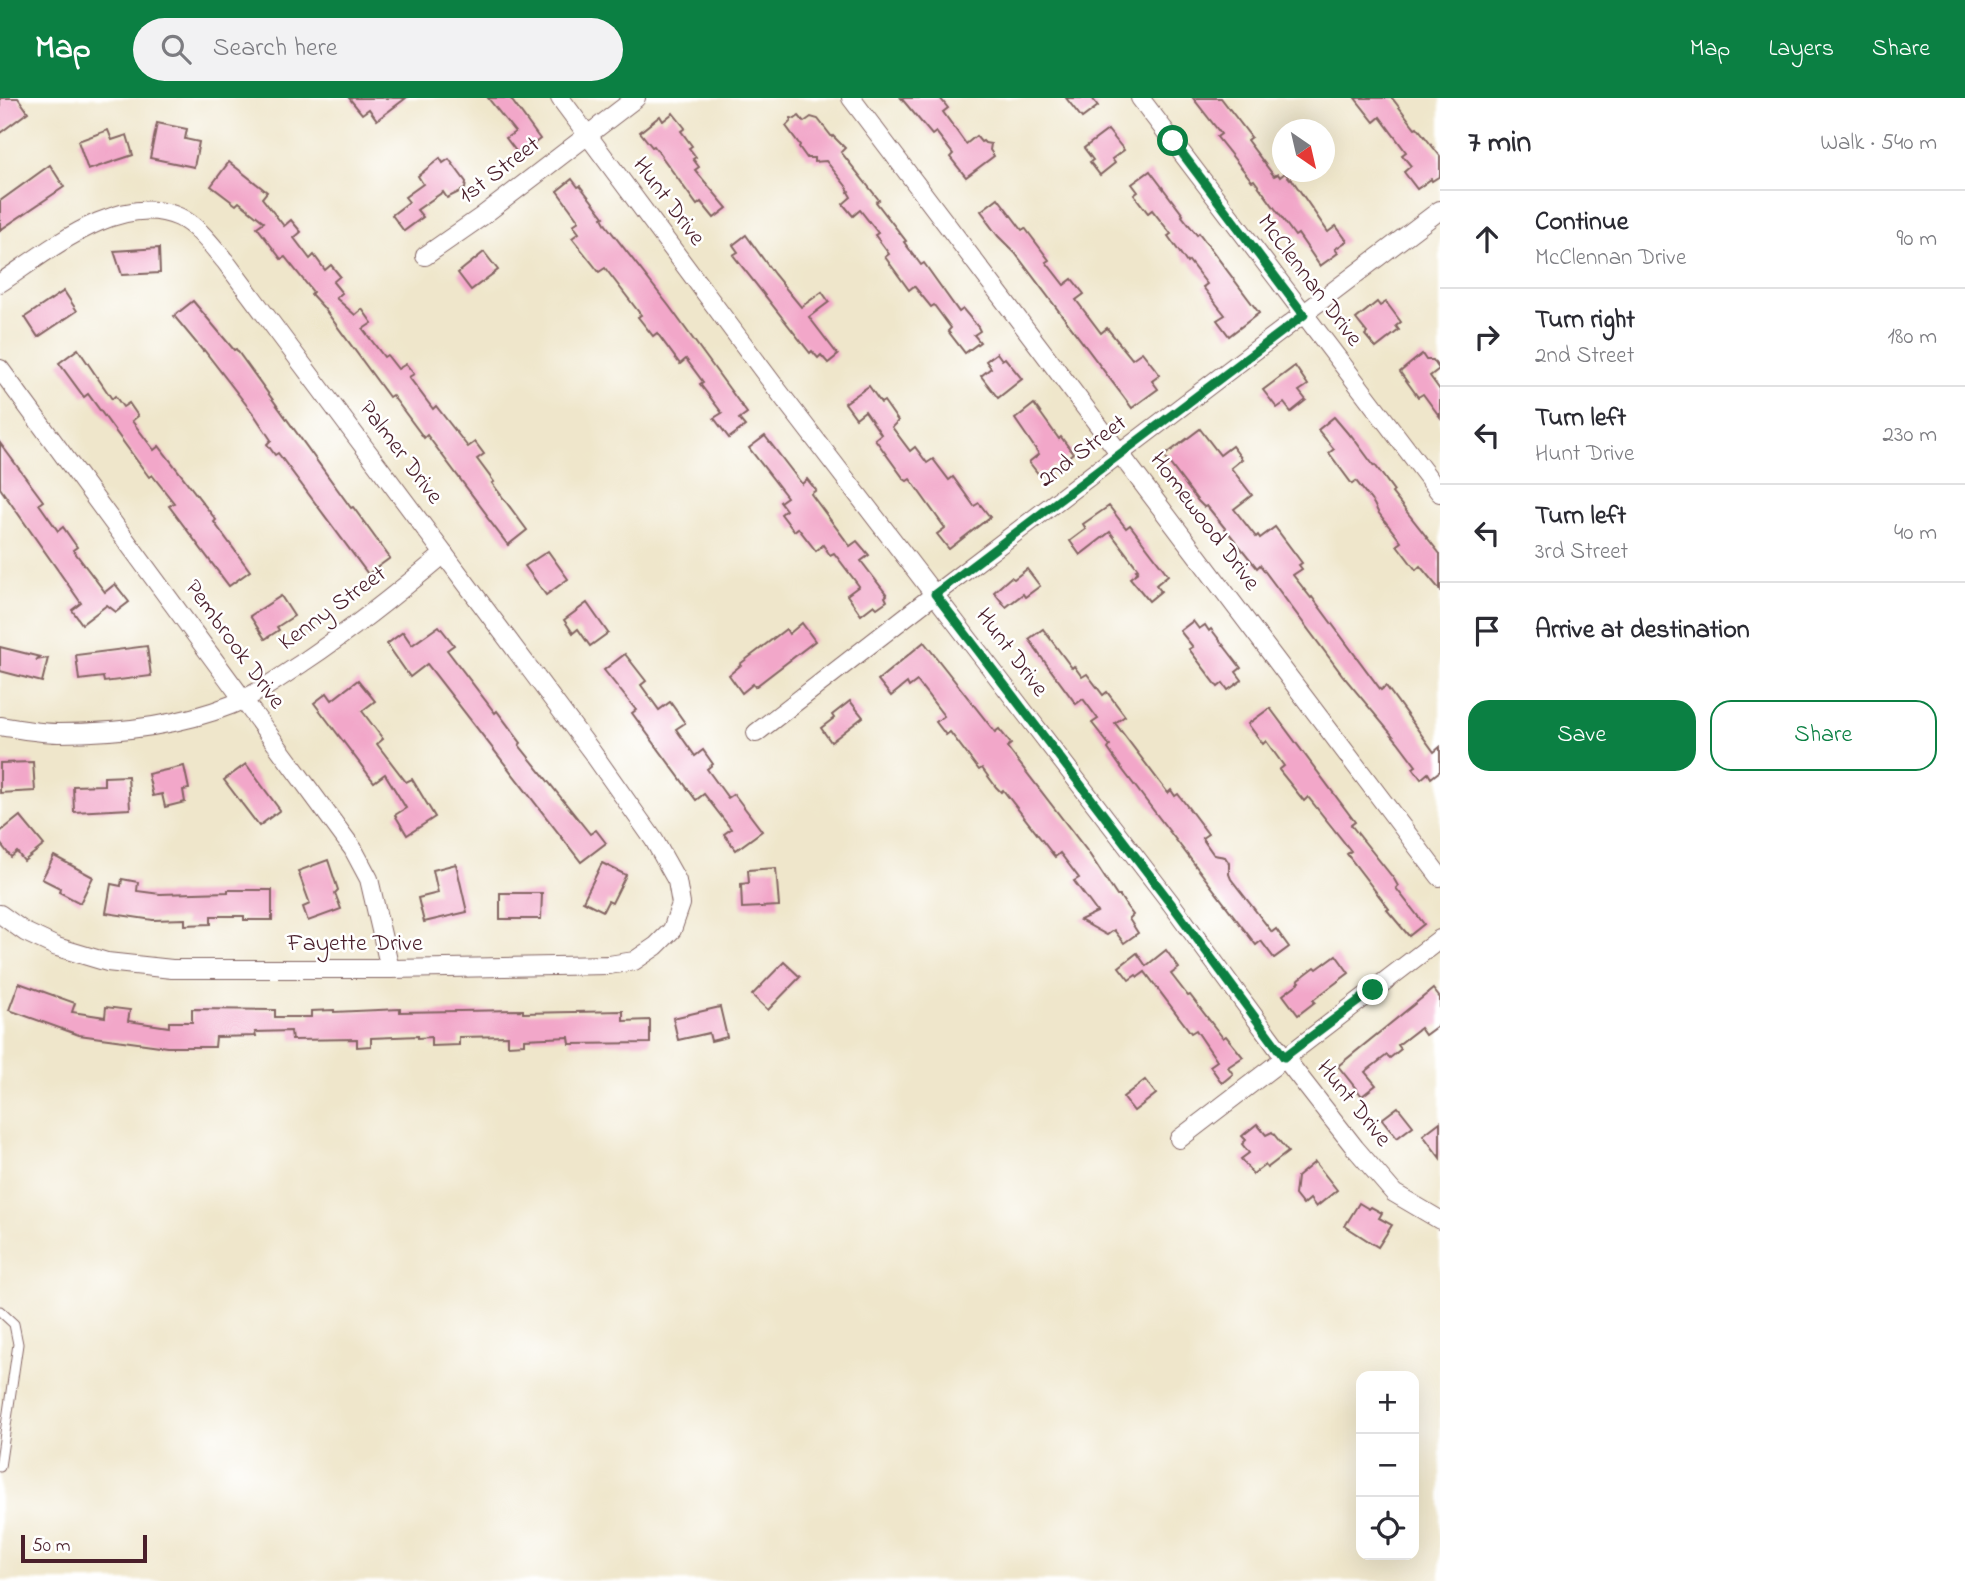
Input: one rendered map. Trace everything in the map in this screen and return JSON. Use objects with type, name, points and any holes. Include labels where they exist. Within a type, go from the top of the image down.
[{"type":"street","name":"Hunt Drive","points":[[559,98],[776,388],[1355,1148],[1394,1192],[1440,1220]]},
{"type":"street","name":"1st Street","points":[[425,256],[481,217],[636,98]]},
{"type":"street","name":"Homewood Drive","points":[[851,98],[1440,877]]},
{"type":"street","name":"McClennan Drive","points":[[1140,98],[1440,493]]},
{"type":"street","name":"Palmer Drive","points":[[0,283],[70,237],[104,220],[137,210],[154,210],[180,217],[198,230],[225,261],[592,752],[647,830],[677,881],[680,894]]},
{"type":"street","name":"2nd Street","points":[[756,733],[1440,210]]},
{"type":"street","name":"Pembrook Drive","points":[[0,369],[353,849],[369,879],[390,969]]},
{"type":"street","name":"Kenny Street","points":[[0,726],[56,733],[140,729],[189,719],[243,699],[338,639],[444,554]]},
{"type":"street","name":"Fayette Drive","points":[[0,914],[25,932],[57,947],[107,962],[173,969],[609,965],[634,961],[656,946],[672,930],[681,904],[680,894]]},
{"type":"street","points":[[1179,1139],[1440,939]]},
{"type":"lane","points":[[0,1311],[13,1324],[18,1344],[0,1467]]},
{"type":"building","points":[[0,98],[18,98],[28,112],[0,133]]},
{"type":"building","points":[[349,98],[406,98],[377,120],[369,109],[362,114]]},
{"type":"building","points":[[488,98],[510,98],[540,139],[519,155],[506,138],[515,132]]},
{"type":"building","points":[[901,98],[940,98],[948,108],[943,112],[966,144],[976,136],[981,142],[991,144],[990,150],[994,156],[966,177],[950,157],[953,154],[936,132],[932,135]]},
{"type":"building","points":[[1066,98],[1092,98],[1098,106],[1082,118]]},
{"type":"building","points":[[1193,98],[1221,98],[1251,137],[1247,140],[1272,173],[1272,182],[1294,182],[1328,232],[1336,226],[1347,241],[1335,249],[1338,253],[1320,266],[1298,234],[1295,236],[1254,180],[1252,181],[1217,137],[1221,134]]},
{"type":"building","points":[[1355,98],[1392,98],[1440,156],[1440,176],[1417,189],[1404,172],[1411,166],[1402,155],[1406,152],[1380,117],[1374,122]]},
{"type":"building","points":[[673,113],[685,128],[681,131],[692,146],[689,148],[699,167],[695,170],[727,208],[714,218],[701,202],[697,205],[654,146],[652,147],[640,132],[660,116],[663,121]]},
{"type":"building","points":[[799,116],[804,122],[811,117],[818,119],[845,148],[841,152],[879,200],[876,202],[921,265],[924,263],[959,312],[963,309],[978,327],[980,331],[974,335],[980,342],[965,353],[948,331],[951,328],[934,305],[931,307],[914,286],[909,290],[885,257],[889,254],[875,235],[878,233],[860,210],[853,216],[843,204],[851,197],[846,186],[826,161],[814,162],[814,158],[807,158],[799,147],[786,126],[791,118]]},
{"type":"building","points":[[157,123],[187,129],[185,139],[199,142],[194,167],[150,158]]},
{"type":"building","points":[[108,130],[112,140],[127,135],[133,155],[88,170],[78,141]]},
{"type":"building","points":[[1108,130],[1124,150],[1112,159],[1115,163],[1100,175],[1084,148]]},
{"type":"building","points":[[440,158],[443,163],[449,159],[466,182],[465,189],[447,198],[443,192],[417,210],[423,217],[404,231],[392,215],[409,202],[405,197],[423,184],[418,176]]},
{"type":"building","points":[[229,162],[267,192],[262,198],[284,226],[291,220],[301,232],[294,238],[310,259],[314,255],[325,270],[331,265],[340,276],[333,282],[342,293],[336,298],[355,315],[362,309],[372,323],[363,329],[384,357],[387,355],[398,369],[406,364],[414,374],[409,377],[433,409],[436,406],[468,447],[475,442],[484,454],[477,459],[527,530],[508,545],[427,435],[424,438],[392,395],[389,397],[311,294],[313,292],[285,257],[281,259],[257,227],[264,222],[239,202],[236,205],[211,186]]},
{"type":"building","points":[[50,165],[64,187],[0,230],[0,201]]},
{"type":"building","points":[[1150,171],[1259,313],[1229,336],[1217,320],[1225,315],[1203,287],[1207,284],[1189,261],[1187,263],[1168,236],[1171,234],[1152,210],[1148,213],[1134,195],[1138,192],[1132,184]]},
{"type":"building","points":[[572,179],[604,217],[602,218],[606,225],[747,413],[739,419],[745,426],[729,438],[714,418],[722,413],[700,384],[703,382],[686,359],[680,364],[657,333],[653,336],[638,317],[641,315],[605,268],[599,272],[572,238],[579,233],[573,225],[579,221],[557,191]]},
{"type":"building","points":[[998,198],[1022,230],[1025,228],[1064,285],[1072,279],[1084,294],[1076,300],[1101,333],[1107,328],[1132,359],[1142,352],[1160,375],[1152,381],[1158,389],[1132,408],[1015,253],[986,220],[981,211]]},
{"type":"building","points":[[746,235],[801,307],[822,292],[829,302],[809,317],[838,355],[828,363],[821,355],[818,358],[812,351],[810,353],[733,255],[738,252],[733,245]]},
{"type":"building","points":[[159,248],[160,273],[122,275],[114,251]]},
{"type":"building","points":[[484,252],[498,270],[471,290],[458,273]]},
{"type":"building","points":[[64,291],[77,311],[38,337],[25,317]]},
{"type":"building","points":[[193,301],[234,350],[236,349],[390,558],[368,574],[278,453],[275,455],[267,444],[271,440],[255,416],[174,316]]},
{"type":"building","points":[[1377,302],[1380,306],[1386,302],[1401,322],[1396,326],[1399,330],[1376,348],[1356,319]]},
{"type":"building","points":[[78,349],[112,399],[115,396],[123,407],[129,403],[138,416],[132,421],[154,450],[159,446],[216,520],[214,522],[250,571],[229,586],[169,506],[174,503],[152,475],[149,477],[88,394],[84,397],[59,363]]},
{"type":"building","points":[[997,353],[1002,360],[1005,358],[1022,379],[998,398],[981,376],[991,368],[986,361]]},
{"type":"building","points":[[1422,354],[1426,360],[1433,360],[1439,369],[1430,376],[1440,390],[1440,417],[1423,394],[1418,397],[1400,372]]},
{"type":"building","points":[[1295,366],[1308,385],[1299,391],[1306,400],[1291,412],[1284,403],[1277,408],[1263,390]]},
{"type":"building","points":[[869,386],[898,421],[892,427],[910,451],[915,447],[927,463],[933,459],[949,480],[953,477],[974,506],[979,503],[990,517],[949,549],[937,534],[945,528],[910,479],[904,479],[875,439],[881,434],[865,411],[856,418],[845,403]]},
{"type":"building","points":[[1034,404],[1059,439],[1061,437],[1073,453],[1040,476],[1029,462],[1039,454],[1015,419]]},
{"type":"building","points":[[1334,417],[1375,465],[1394,491],[1392,493],[1440,554],[1440,590],[1420,566],[1416,570],[1397,545],[1401,542],[1374,504],[1356,481],[1352,484],[1329,453],[1334,449],[1318,430]]},
{"type":"building","points":[[1200,429],[1220,455],[1232,446],[1242,459],[1231,468],[1252,495],[1234,509],[1256,537],[1258,535],[1260,538],[1275,527],[1302,563],[1299,565],[1302,569],[1293,575],[1381,690],[1386,686],[1434,752],[1440,747],[1440,771],[1431,778],[1428,773],[1421,779],[1413,768],[1416,766],[1398,742],[1343,676],[1260,565],[1257,568],[1207,506],[1204,507],[1198,501],[1164,456]]},
{"type":"building","points":[[765,436],[802,484],[807,479],[816,490],[811,494],[850,546],[857,541],[869,555],[861,561],[887,595],[887,601],[877,608],[874,605],[861,615],[847,595],[859,586],[834,553],[830,555],[823,545],[816,551],[798,528],[794,531],[781,514],[786,510],[780,502],[787,497],[749,448]]},
{"type":"building","points":[[0,443],[43,501],[39,504],[58,531],[63,527],[77,547],[73,550],[105,592],[115,584],[129,602],[116,612],[107,605],[82,624],[72,610],[81,603],[0,488]]},
{"type":"building","points":[[1109,506],[1126,528],[1130,525],[1168,575],[1156,585],[1161,591],[1149,601],[1130,578],[1138,569],[1110,532],[1080,555],[1070,541],[1086,529],[1083,524]]},
{"type":"building","points":[[548,551],[568,579],[546,595],[525,566]]},
{"type":"building","points":[[1027,569],[1040,586],[1025,597],[1023,594],[1006,607],[994,592],[1011,577],[1014,579]]},
{"type":"building","points":[[281,596],[294,616],[265,639],[250,616]]},
{"type":"building","points":[[587,603],[608,633],[590,646],[578,629],[573,633],[564,620]]},
{"type":"building","points":[[1193,621],[1199,629],[1205,625],[1209,631],[1211,629],[1241,668],[1236,672],[1242,680],[1228,690],[1223,683],[1218,687],[1189,649],[1193,647],[1180,631]]},
{"type":"building","points":[[802,623],[815,641],[755,687],[753,684],[742,693],[729,675],[786,629],[789,634]]},
{"type":"building","points":[[439,626],[454,645],[447,650],[495,713],[497,711],[521,743],[519,745],[590,834],[596,830],[606,843],[581,862],[427,664],[410,677],[387,644],[403,632],[412,645]]},
{"type":"building","points":[[1043,629],[1072,668],[1074,666],[1082,677],[1087,674],[1103,695],[1107,692],[1125,716],[1115,723],[1168,793],[1171,790],[1175,796],[1178,794],[1208,834],[1202,838],[1214,855],[1225,857],[1229,863],[1231,879],[1272,932],[1276,929],[1289,947],[1274,958],[1261,941],[1256,945],[1108,749],[1110,746],[1092,723],[1098,719],[1083,699],[1076,704],[1036,650],[1029,639]]},
{"type":"building","points":[[924,642],[995,732],[999,729],[1011,744],[1007,747],[1133,915],[1129,919],[1138,933],[1124,943],[1114,930],[1107,935],[1080,920],[1097,912],[1074,881],[1079,878],[1060,853],[1055,857],[1003,790],[1001,792],[996,787],[982,768],[979,770],[950,732],[946,735],[936,722],[944,716],[917,681],[909,687],[907,683],[891,696],[878,680]]},
{"type":"building","points":[[147,646],[151,676],[104,682],[103,677],[79,680],[76,655]]},
{"type":"building","points":[[0,647],[40,657],[36,660],[48,658],[42,682],[0,671]]},
{"type":"building","points":[[625,654],[646,681],[641,685],[659,710],[670,702],[685,723],[676,729],[695,756],[703,750],[713,764],[707,769],[728,798],[734,794],[762,831],[736,850],[724,834],[731,829],[704,794],[696,800],[632,713],[636,710],[604,670]]},
{"type":"building","points":[[358,680],[375,701],[362,711],[383,739],[377,744],[406,782],[412,779],[435,817],[407,835],[395,815],[406,808],[385,774],[374,782],[314,703],[327,693],[332,700]]},
{"type":"building","points":[[850,701],[863,717],[831,742],[821,728]]},
{"type":"building","points":[[1270,708],[1355,822],[1351,825],[1394,879],[1398,886],[1396,888],[1424,924],[1409,936],[1347,854],[1351,851],[1308,797],[1304,801],[1279,770],[1284,766],[1266,741],[1263,744],[1248,724]]},
{"type":"building","points":[[33,762],[35,791],[0,793],[0,763]]},
{"type":"building","points":[[246,764],[280,810],[259,826],[224,780]]},
{"type":"building","points":[[184,766],[189,789],[183,790],[185,802],[165,807],[162,794],[153,796],[148,774]]},
{"type":"building","points":[[128,776],[130,809],[74,812],[73,786],[104,785],[104,777]]},
{"type":"building","points":[[20,816],[44,845],[24,861],[17,852],[11,857],[0,843],[0,832]]},
{"type":"building","points":[[54,856],[93,877],[80,903],[42,879]]},
{"type":"building","points":[[328,860],[341,909],[308,921],[303,907],[310,904],[298,871]]},
{"type":"building","points":[[602,863],[626,875],[612,903],[608,901],[603,911],[583,901]]},
{"type":"building","points":[[456,864],[467,912],[424,922],[418,898],[438,893],[433,870]]},
{"type":"building","points":[[776,868],[779,906],[742,908],[741,884],[749,883],[748,870]]},
{"type":"building","points":[[122,879],[138,882],[137,891],[160,894],[272,890],[272,920],[244,920],[244,916],[211,916],[211,924],[185,925],[185,919],[153,920],[106,913],[111,884],[121,886]]},
{"type":"building","points":[[500,893],[542,893],[541,919],[500,919]]},
{"type":"building","points":[[1166,950],[1179,968],[1171,974],[1223,1038],[1226,1036],[1243,1057],[1228,1067],[1233,1074],[1222,1083],[1210,1066],[1217,1061],[1196,1030],[1191,1033],[1145,972],[1129,980],[1119,967],[1137,953],[1146,966]]},
{"type":"building","points":[[1336,955],[1349,973],[1298,1015],[1283,995],[1315,967],[1317,969]]},
{"type":"building","points":[[784,962],[800,977],[768,1010],[752,995]]},
{"type":"building","points":[[19,983],[75,1003],[72,1012],[105,1017],[106,1007],[130,1010],[128,1021],[169,1027],[169,1022],[192,1022],[192,1009],[275,1010],[275,1017],[311,1017],[311,1011],[334,1010],[523,1010],[523,1013],[623,1011],[623,1021],[650,1020],[650,1043],[570,1044],[569,1037],[524,1039],[524,1044],[508,1045],[508,1036],[459,1037],[459,1045],[431,1046],[431,1037],[418,1036],[371,1038],[371,1046],[357,1047],[357,1039],[292,1040],[291,1031],[255,1032],[256,1036],[216,1037],[215,1047],[167,1047],[79,1035],[9,1010]]},
{"type":"building","points":[[1433,989],[1440,998],[1440,1024],[1425,1035],[1420,1028],[1398,1045],[1401,1049],[1390,1058],[1387,1055],[1365,1072],[1376,1085],[1362,1096],[1338,1066]]},
{"type":"building","points":[[720,1007],[727,1037],[711,1041],[709,1033],[678,1040],[673,1018]]},
{"type":"building","points":[[1145,1080],[1156,1094],[1134,1111],[1123,1097]]},
{"type":"building","points":[[1398,1107],[1413,1126],[1397,1138],[1382,1119]]},
{"type":"building","points":[[1440,1122],[1440,1158],[1423,1135]]},
{"type":"building","points":[[1257,1124],[1266,1135],[1272,1132],[1288,1152],[1267,1168],[1265,1165],[1253,1174],[1241,1159],[1249,1153],[1242,1144],[1246,1140],[1242,1136]]},
{"type":"building","points":[[1315,1162],[1337,1190],[1316,1207],[1310,1199],[1303,1205],[1295,1195],[1297,1177]]},
{"type":"building","points":[[1359,1203],[1382,1213],[1379,1218],[1392,1225],[1378,1247],[1345,1226]]},
{"type":"route","points":[[1173,141],[1304,315],[935,594],[1170,902],[1284,1057],[1373,990]]}]
